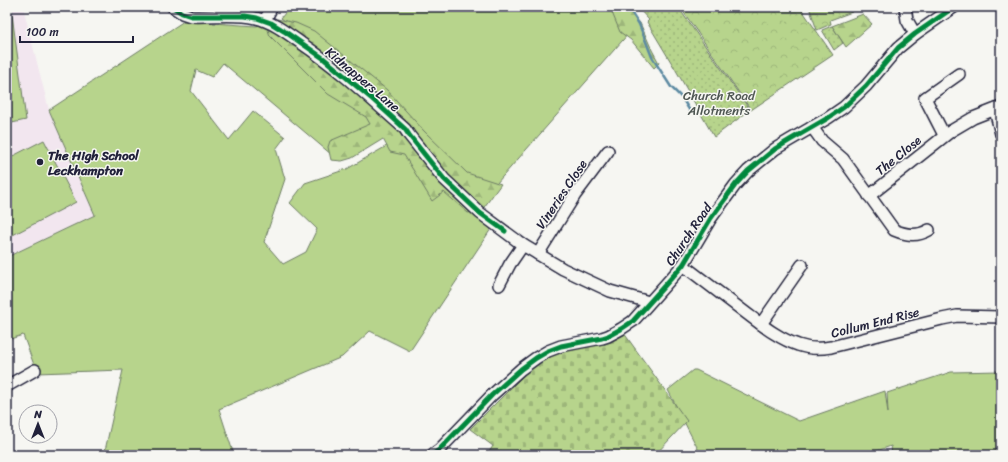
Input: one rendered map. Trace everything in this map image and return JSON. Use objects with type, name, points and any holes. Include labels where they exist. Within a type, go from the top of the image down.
[{"type":"street","name":"Kidnappers Lane","points":[[173,7],[182,13],[191,16],[245,16],[265,20],[278,26],[323,58],[371,98],[405,129],[408,135],[444,179],[480,213],[523,245],[563,270],[610,291],[649,302]]},
{"type":"street","points":[[265,20],[272,7]]},
{"type":"street","points":[[905,7],[907,20],[915,34]]},
{"type":"street","name":"Church Road","points":[[432,455],[439,450],[492,395],[533,361],[554,348],[602,338],[615,333],[633,321],[683,265],[711,218],[736,184],[748,171],[775,149],[844,107],[866,86],[898,48],[915,34],[954,7]]},
{"type":"street","points":[[944,136],[925,98],[959,74]]},
{"type":"street","points":[[998,109],[1001,134]]},
{"type":"street","name":"The Close","points":[[869,196],[957,126],[973,118],[998,109]]},
{"type":"street","name":"The Close","points":[[812,127],[822,141],[843,159],[894,230],[916,234],[922,234],[929,230]]},
{"type":"street","name":"Vineries Close","points":[[538,254],[575,195],[608,151]]},
{"type":"street","points":[[499,285],[510,264],[523,245]]},
{"type":"street","name":"Collum End Rise","points":[[683,265],[761,324],[791,342],[804,347],[831,347],[957,316],[1001,317]]},
{"type":"street","points":[[761,324],[802,265]]},
{"type":"street","points":[[7,386],[35,370]]},
{"type":"shaded area","name":"The High School Leckhampton","points":[[7,7],[23,7],[49,110],[95,215],[7,257]]},
{"type":"green space","points":[[7,7],[11,7],[26,120],[7,124]]},
{"type":"green space","points":[[290,7],[625,7],[637,24],[481,201],[404,119],[332,155],[223,63],[212,77],[196,70],[191,91],[229,140],[253,111],[285,137],[276,149],[285,179],[264,242],[283,264],[306,252],[317,229],[290,203],[305,183],[347,169],[404,136],[491,229],[410,351],[370,331],[342,357],[219,409],[234,455],[104,455],[123,370],[37,373],[23,335],[7,340],[7,257],[95,215],[49,110],[184,21],[256,26],[278,21],[289,24],[281,18]]},
{"type":"green space","points":[[612,7],[626,7],[640,23],[659,63],[654,68],[631,40],[620,32],[611,10]]},
{"type":"green space","name":"Church Road Allotments","points":[[637,7],[678,7],[750,110],[714,137],[647,22],[649,20]]},
{"type":"green space","points":[[680,7],[800,7],[833,55],[751,110]]},
{"type":"green space","points":[[809,7],[838,7],[839,11],[849,7],[852,12],[830,20],[831,24],[817,30]]},
{"type":"green space","points":[[863,14],[872,24],[846,47],[832,26]]},
{"type":"green space","points":[[277,19],[296,23],[314,31],[387,90],[424,131],[467,173],[501,184],[482,210],[468,213],[444,192],[432,201],[404,155],[390,152],[383,139],[352,158],[342,161],[331,160],[328,147],[330,141],[370,124],[366,117],[328,94],[270,36],[267,27]]},
{"type":"green space","points":[[832,26],[843,43],[834,50],[822,30]]},
{"type":"green space","points":[[44,140],[76,202],[7,238],[7,159]]},
{"type":"green space","points":[[621,329],[687,421],[655,455],[487,455],[493,446],[470,429],[548,351]]},
{"type":"green space","points":[[693,370],[696,370],[799,421],[885,391],[888,413],[887,393],[951,372],[1001,371],[1001,455],[892,455],[891,446],[865,455],[701,455],[668,390]]},
{"type":"waterway","points":[[628,7],[639,24],[652,57],[671,87],[682,98],[690,111]]},
{"type":"cycle path","points":[[173,7],[182,13],[191,16],[245,16],[257,18],[271,23],[284,31],[323,58],[371,98],[405,129],[444,179],[480,213],[505,231]]},
{"type":"cycle path","points":[[432,455],[439,450],[492,395],[521,369],[536,358],[561,346],[608,336],[633,321],[683,265],[711,218],[736,184],[748,171],[775,149],[844,107],[866,86],[898,48],[915,34],[954,7]]},
{"type":"place","name":"The High School Leckhampton","points":[[40,162]]}]
